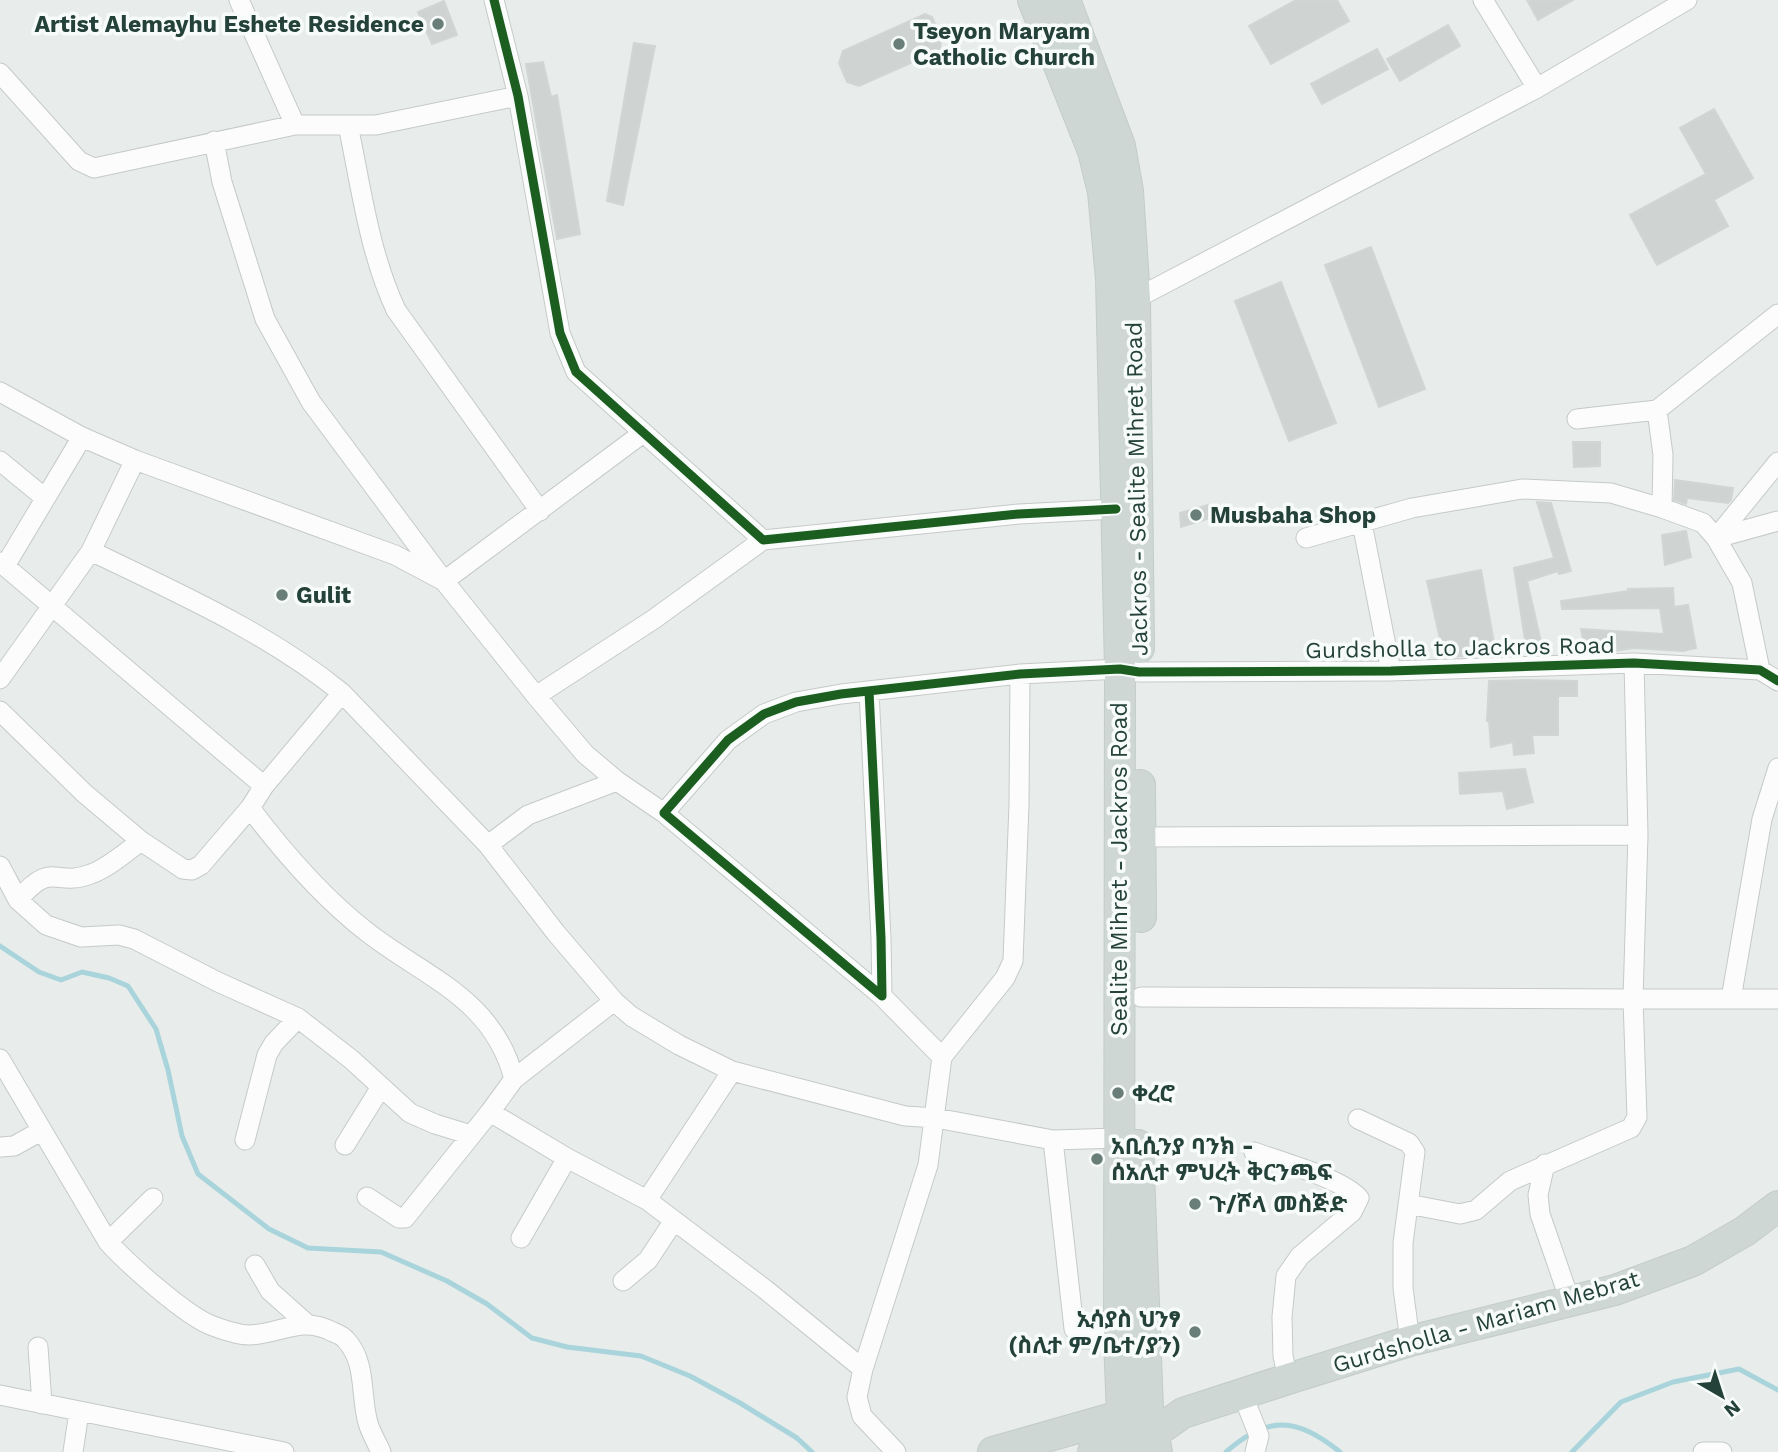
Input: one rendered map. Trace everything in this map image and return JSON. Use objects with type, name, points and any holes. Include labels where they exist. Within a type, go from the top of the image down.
[{"type":"main road","name":"Sealite Mihret - Jackros Road","points":[[1033,0],[1093,151],[1103,192],[1111,279],[1116,509],[1129,671],[1118,1138],[1119,1339],[1140,1434]]},
{"type":"main road","name":"Jackros - Sealite Mihret Road","points":[[1065,0],[1120,146],[1128,191],[1135,299],[1129,671],[1140,837],[1140,1434]]},
{"type":"main road","name":"Gurdsholla - Mariam Mebrat","points":[[1140,1434],[1183,1413],[1246,1404],[1287,1378],[1410,1341],[1615,1290],[1693,1261],[1745,1231],[1778,1206]]},
{"type":"main road","points":[[993,1452],[1140,1434]]},
{"type":"main road","points":[[1093,1452],[1140,1434]]},
{"type":"street","points":[[239,0],[295,125]]},
{"type":"street","points":[[494,0],[518,96],[560,333],[576,372],[763,540]]},
{"type":"street","points":[[1483,0],[1537,88]]},
{"type":"street","points":[[1135,299],[1537,88],[1687,0]]},
{"type":"street","points":[[0,73],[79,161],[94,168],[295,125],[376,125],[518,96]]},
{"type":"street","points":[[348,125],[375,255],[396,310],[540,511]]},
{"type":"street","points":[[214,141],[222,182],[265,320],[311,402],[444,581],[585,754],[617,781],[664,813],[881,996],[942,1057]]},
{"type":"street","points":[[1577,419],[1657,410],[1778,314]]},
{"type":"street","points":[[0,392],[82,437],[135,460],[394,555],[444,581]]},
{"type":"street","points":[[1657,410],[1663,454],[1662,508]]},
{"type":"street","points":[[444,581],[643,433]]},
{"type":"street","points":[[82,437],[2,564],[264,786]]},
{"type":"street","points":[[0,678],[91,551],[135,460]]},
{"type":"street","points":[[0,461],[45,498]]},
{"type":"street","points":[[1716,538],[1778,462]]},
{"type":"street","points":[[1306,538],[1412,508],[1522,489],[1611,493],[1703,523],[1716,538],[1742,583],[1760,670]]},
{"type":"street","points":[[536,696],[654,619],[763,540],[1019,514],[1116,509]]},
{"type":"street","points":[[1716,538],[1778,521]]},
{"type":"street","points":[[1362,523],[1391,671]]},
{"type":"street","points":[[91,551],[221,614],[316,671],[342,693],[488,845],[556,933],[614,1001],[631,1016],[679,1045],[732,1071],[905,1116],[936,1118],[1053,1140],[1118,1138]]},
{"type":"street","points":[[1408,1204],[1460,1214],[1476,1210],[1510,1181],[1631,1128],[1637,1117],[1633,999],[1638,835],[1634,663]]},
{"type":"street","name":"Gurdsholla to Jackros Road","points":[[664,813],[728,740],[764,714],[796,702],[869,691],[1020,674],[1129,671],[1391,671],[1634,663],[1760,670],[1778,681]]},
{"type":"street","points":[[896,1452],[874,1432],[862,1416],[858,1397],[863,1369],[925,1177],[936,1118],[942,1057],[1006,978],[1013,961],[1019,804],[1020,674]]},
{"type":"street","points":[[869,691],[881,937],[881,996]]},
{"type":"street","points":[[0,711],[84,793],[141,841],[183,869],[192,870],[201,865],[250,808],[264,786],[342,693]]},
{"type":"street","points":[[1731,999],[1762,819],[1778,768]]},
{"type":"street","points":[[488,845],[528,816],[617,781]]},
{"type":"street","points":[[250,808],[281,848],[367,932],[450,987],[478,1012],[500,1043],[514,1079]]},
{"type":"street","points":[[1140,837],[1638,835]]},
{"type":"street","points":[[18,900],[32,884],[43,877],[73,878],[92,874],[141,841]]},
{"type":"street","points":[[0,866],[18,900],[46,925],[81,937],[118,935],[134,939],[218,982],[298,1018],[352,1060],[410,1113],[471,1135]]},
{"type":"street","points":[[1140,997],[1778,999]]},
{"type":"street","points":[[367,1197],[402,1219],[514,1079],[614,1001]]},
{"type":"street","points":[[245,1140],[267,1055],[274,1043],[298,1018]]},
{"type":"street","points":[[0,1059],[108,1242],[120,1255],[194,1316],[211,1326],[250,1335],[306,1323]]},
{"type":"street","points":[[647,1200],[732,1071]]},
{"type":"street","points":[[345,1145],[381,1087]]},
{"type":"street","points":[[490,1112],[567,1158],[647,1200],[766,1290],[863,1369]]},
{"type":"street","points":[[1358,1119],[1409,1143],[1415,1152],[1403,1243],[1403,1288],[1410,1341]]},
{"type":"street","points":[[0,1147],[15,1146],[41,1131]]},
{"type":"street","points":[[1053,1140],[1074,1329],[1083,1339],[1119,1339]]},
{"type":"street","points":[[1254,1152],[1319,1175],[1353,1191],[1359,1198],[1352,1212],[1300,1256],[1286,1276],[1282,1317],[1283,1356],[1287,1378]]},
{"type":"street","points":[[521,1238],[567,1158]]},
{"type":"street","points":[[1545,1164],[1538,1195],[1540,1214],[1570,1301]]},
{"type":"street","points":[[108,1242],[153,1198]]},
{"type":"street","points":[[623,1281],[648,1260],[673,1222]]},
{"type":"street","points":[[255,1265],[270,1291],[306,1323],[328,1329],[345,1338],[354,1351],[361,1374],[368,1423],[381,1452]]},
{"type":"street","points":[[38,1347],[42,1404]]},
{"type":"street","points":[[0,1395],[284,1452]]},
{"type":"street","points":[[1246,1404],[1257,1444]]},
{"type":"street","points":[[73,1452],[79,1412]]},
{"type":"street","points":[[1703,1452],[1722,1452]]},
{"type":"building","points":[[1296,0],[1337,0],[1349,21],[1271,64],[1249,26]]},
{"type":"building","points":[[1527,0],[1573,0],[1538,20]]},
{"type":"building","name":"Artist Alemayhu Eshete Residence","points":[[444,1],[457,35],[432,44],[418,12]]},
{"type":"building","name":"Tseyon Maryam Catholic Church","points":[[925,14],[932,17],[941,38],[940,50],[859,86],[847,82],[839,63],[843,51]]},
{"type":"building","points":[[1448,25],[1460,46],[1400,81],[1387,59]]},
{"type":"building","points":[[634,43],[655,46],[623,205],[607,201]]},
{"type":"building","points":[[1377,49],[1388,69],[1322,104],[1311,84]]},
{"type":"building","points":[[543,62],[551,97],[557,95],[580,234],[557,239],[526,64]]},
{"type":"building","points":[[1714,109],[1753,178],[1714,200],[1728,226],[1657,265],[1630,215],[1706,174],[1680,128]]},
{"type":"building","points":[[1371,247],[1425,389],[1379,407],[1325,265]]},
{"type":"building","points":[[1281,282],[1336,423],[1289,441],[1235,301]]},
{"type":"building","points":[[1573,442],[1600,442],[1600,466],[1574,467]]},
{"type":"building","points":[[1675,480],[1733,488],[1731,500],[1728,503],[1687,498],[1686,504],[1674,500]]},
{"type":"building","points":[[1537,502],[1551,503],[1571,571],[1559,574],[1558,571],[1527,581],[1542,646],[1527,653],[1514,568],[1554,558]]},
{"type":"building","name":"Musbaha Shop","points":[[1208,505],[1213,517],[1181,527],[1180,513]]},
{"type":"building","points":[[1686,531],[1691,557],[1665,565],[1662,535]]},
{"type":"building","points":[[1481,570],[1496,654],[1444,657],[1427,581]]},
{"type":"building","points":[[1673,588],[1674,607],[1688,605],[1696,648],[1683,651],[1634,648],[1613,651],[1612,645],[1585,650],[1581,629],[1664,634],[1660,608],[1562,609],[1561,601],[1628,589]]},
{"type":"building","points":[[1489,681],[1577,681],[1577,696],[1558,696],[1558,735],[1532,735],[1534,753],[1514,755],[1513,742],[1491,747],[1487,721]]},
{"type":"building","points":[[1525,769],[1533,802],[1507,809],[1503,791],[1460,794],[1459,773]]},
{"type":"waterway","points":[[0,946],[39,972],[61,980],[82,972],[109,978],[128,986],[156,1029],[182,1136],[198,1174],[269,1229],[308,1248],[381,1252],[447,1281],[487,1304],[532,1338],[567,1347],[641,1356],[690,1376],[797,1438],[812,1452]]},
{"type":"waterway","points":[[1572,1452],[1621,1402],[1673,1382],[1739,1369],[1778,1390]]},
{"type":"waterway","points":[[1226,1452],[1255,1431],[1283,1425],[1310,1432],[1340,1452]]},
{"type":"cycle path","points":[[494,0],[518,96],[560,333],[576,372],[763,540],[1019,514],[1116,509]]},
{"type":"cycle path","points":[[869,691],[882,996],[664,813],[728,740],[764,714],[796,702],[841,694],[1020,674],[1120,669],[1139,672],[1391,671],[1634,663],[1760,670],[1778,681]]},
{"type":"place","name":"Artist Alemayhu Eshete Residence","points":[[438,24]]},
{"type":"place","name":"Tseyon Maryam Catholic Church","points":[[899,44]]},
{"type":"place","name":"Musbaha Shop","points":[[1196,515]]},
{"type":"place","name":"Gulit","points":[[282,595]]},
{"type":"place","name":"ቀረሮ","points":[[1118,1093]]},
{"type":"place","name":"አቢሲንያ ባንክ - ሰአሊተ ምህረት ቅርንጫፍ","points":[[1097,1159]]},
{"type":"place","name":"ጉ/ሾላ መስጅድ","points":[[1195,1204]]},
{"type":"place","name":"ኢሳያስ ህንፃ (ስሊተ ም/ቤተ/ያን)","points":[[1195,1332]]}]
